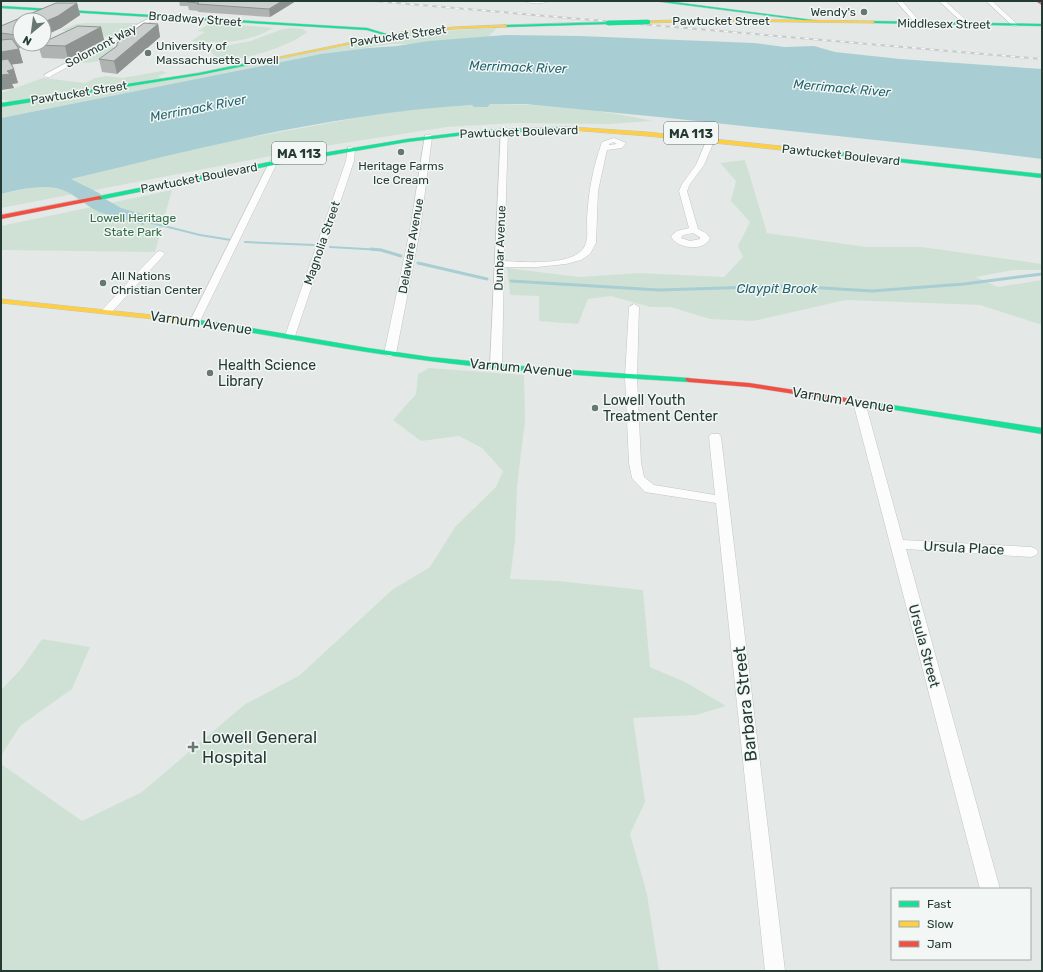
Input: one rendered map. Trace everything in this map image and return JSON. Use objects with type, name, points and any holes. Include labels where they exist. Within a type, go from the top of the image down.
[{"type":"main road","points":[[52,13],[79,1]]},
{"type":"main road","name":"Middlesex Street","points":[[656,1],[674,2],[800,22],[1042,25]]},
{"type":"main road","points":[[1038,1],[1042,4]]},
{"type":"main road","name":"Broadway Street","points":[[1,7],[367,29],[388,35]]},
{"type":"main road","name":"Middlesex Street","points":[[768,16],[845,23]]},
{"type":"main road","name":"Pawtucket Street","points":[[1,105],[199,74],[388,35],[448,29],[699,20],[800,22]]},
{"type":"main road","name":"Pawtucket Boulevard","points":[[1,217],[74,200],[308,151],[387,138],[469,127],[534,124],[633,127],[1042,171]]},
{"type":"main road","name":"Pawtucket Boulevard","points":[[102,194],[351,149],[428,137],[504,130],[596,130],[648,134],[1042,176]]},
{"type":"main road","name":"Pawtucket Boulevard","points":[[1,210],[74,200]]},
{"type":"main road","name":"Varnum Avenue","points":[[1,301],[195,321],[390,354],[496,366],[631,377],[731,383],[1042,431]]},
{"type":"street","points":[[527,1],[546,1]]},
{"type":"street","points":[[900,1],[919,24]]},
{"type":"street","points":[[942,1],[967,24]]},
{"type":"street","points":[[989,1],[1015,25]]},
{"type":"street","name":"Solomont Way","points":[[48,76],[47,75],[157,16]]},
{"type":"street","name":"Dunbar Avenue","points":[[496,366],[504,130]]},
{"type":"street","name":"Delaware Avenue","points":[[390,354],[416,230],[428,137]]},
{"type":"street","points":[[694,230],[683,191],[686,184],[700,165],[710,141]]},
{"type":"street","points":[[500,264],[568,261],[581,257],[589,250],[591,243],[596,173],[604,148]]},
{"type":"street","name":"Magnolia Street","points":[[290,336],[350,161],[351,149]]},
{"type":"street","points":[[195,321],[273,163]]},
{"type":"street","points":[[107,312],[160,254]]},
{"type":"street","points":[[634,307],[631,377],[635,463],[638,478],[650,489],[722,500]]},
{"type":"street","name":"Ursula Street","points":[[859,402],[990,888]]},
{"type":"street","name":"Barbara Street","points":[[716,437],[775,971]]},
{"type":"street","name":"Ursula Place","points":[[897,544],[1030,552]]},
{"type":"green space","points":[[138,23],[112,37],[82,35],[61,30],[76,24]]},
{"type":"green space","points":[[220,23],[273,28],[254,37],[234,41],[191,41],[205,32],[198,31],[207,25]]},
{"type":"green space","points":[[290,28],[303,29],[307,32],[290,42],[252,56],[229,60],[220,59],[210,51],[214,48],[251,41],[280,30]]},
{"type":"green space","points":[[497,28],[487,38],[392,44],[305,57],[1,118],[1,107],[422,32]]},
{"type":"green space","points":[[108,44],[118,50],[98,61],[88,63],[74,62],[79,62],[109,46],[106,45]]},
{"type":"green space","points":[[162,71],[166,73],[158,76],[161,78],[13,102],[1,99],[1,93],[43,78],[85,83],[95,78],[106,76],[122,78]]},
{"type":"green space","name":"Lowell Heritage State Park","points":[[490,104],[572,108],[612,113],[653,121],[609,124],[515,123],[447,127],[318,147],[1,208],[1,194],[71,179],[220,143],[384,113],[424,108]]},
{"type":"green space","points":[[745,160],[767,233],[866,247],[922,247],[1042,264],[1042,270],[1013,270],[976,277],[998,287],[1042,280],[1042,325],[980,305],[846,300],[753,321],[710,319],[671,307],[650,307],[611,296],[588,299],[578,324],[539,321],[539,296],[510,295],[507,268],[579,277],[639,273],[724,277],[743,257],[738,246],[750,222],[731,201],[736,181],[720,163]]},
{"type":"green space","name":"Lowell Heritage State Park","points":[[172,190],[155,252],[1,250],[1,226]]},
{"type":"green space","points":[[429,368],[524,375],[525,421],[517,486],[515,541],[510,579],[558,581],[643,590],[650,667],[685,682],[726,706],[696,715],[633,718],[645,802],[630,834],[647,894],[659,971],[1,971],[1,764],[82,821],[142,792],[244,705],[300,675],[392,590],[430,567],[455,527],[496,487],[503,471],[482,448],[459,436],[421,441],[393,420],[416,394],[418,374]]},
{"type":"green space","points":[[42,639],[90,647],[72,689],[20,726],[1,756],[1,690],[21,669]]},
{"type":"water","name":"Merrimack River","points":[[506,35],[580,36],[754,43],[785,47],[814,46],[835,52],[900,59],[1042,69],[1042,159],[659,117],[525,104],[490,104],[487,107],[474,107],[472,105],[421,109],[321,123],[170,155],[71,179],[99,193],[107,200],[121,208],[156,218],[143,225],[99,212],[73,195],[56,188],[35,188],[1,194],[1,118],[321,54],[397,46],[428,41]]},
{"type":"building","points":[[282,1],[269,9],[187,2]]},
{"type":"building","points":[[56,3],[77,3],[52,19],[52,12],[34,12]]},
{"type":"building","points":[[12,21],[12,34],[1,33],[1,26]]},
{"type":"building","points":[[144,23],[158,24],[114,61],[99,59],[117,46],[117,43]]},
{"type":"building","points":[[78,26],[101,27],[65,46],[52,46],[52,38]]},
{"type":"building","points":[[12,39],[12,50],[1,52],[1,40]]},
{"type":"building","points":[[8,59],[14,69],[7,71],[10,74],[1,75],[1,60]]},
{"type":"waterway","name":"Claypit Brook","points":[[144,221],[200,235],[231,240]]},
{"type":"waterway","name":"Claypit Brook","points":[[245,242],[314,245]]},
{"type":"waterway","name":"Claypit Brook","points":[[330,247],[380,250]]},
{"type":"waterway","name":"Claypit Brook","points":[[371,249],[380,250]]},
{"type":"waterway","name":"Claypit Brook","points":[[380,250],[401,256]]},
{"type":"waterway","name":"Claypit Brook","points":[[418,263],[487,279]]},
{"type":"waterway","name":"Claypit Brook","points":[[511,281],[659,290],[791,286],[872,291],[964,284],[1042,274]]},
{"type":"railway","points":[[374,1],[1042,59]]},
{"type":"traffic: fast","points":[[656,1],[818,21]]},
{"type":"traffic: fast","points":[[1,7],[367,29],[388,35]]},
{"type":"traffic: fast","points":[[608,23],[648,22]]},
{"type":"traffic: fast","points":[[873,22],[1042,25]]},
{"type":"traffic: fast","points":[[506,26],[608,23]]},
{"type":"traffic: fast","points":[[1,105],[199,74],[276,58]]},
{"type":"traffic: fast","points":[[99,198],[274,163],[407,140],[481,131],[572,129]]},
{"type":"traffic: fast","points":[[819,152],[1042,176]]},
{"type":"traffic: fast","points":[[191,321],[430,359],[541,370],[689,380]]},
{"type":"traffic: fast","points":[[859,402],[1042,431]]},
{"type":"traffic: slow","points":[[648,22],[713,20],[873,22]]},
{"type":"traffic: slow","points":[[276,58],[401,33],[454,28],[506,26]]},
{"type":"traffic: slow","points":[[572,129],[647,134],[819,152]]},
{"type":"traffic: slow","points":[[1,301],[191,321]]},
{"type":"traffic: jam","points":[[1038,1],[1042,4]]},
{"type":"traffic: jam","points":[[1,217],[99,198]]},
{"type":"traffic: jam","points":[[689,380],[749,385],[859,402]]},
{"type":"place","name":"Wendy's","points":[[864,12]]},
{"type":"place","name":"University of Massachusetts Lowell","points":[[148,53]]},
{"type":"place","name":"Heritage Farms Ice Cream","points":[[401,152]]},
{"type":"place","name":"All Nations Christian Center","points":[[103,283]]},
{"type":"place","name":"Health Science Library","points":[[210,373]]},
{"type":"place","name":"Lowell Youth Treatment Center","points":[[595,408]]},
{"type":"place","name":"Lowell General Hospital","points":[[193,747]]}]
